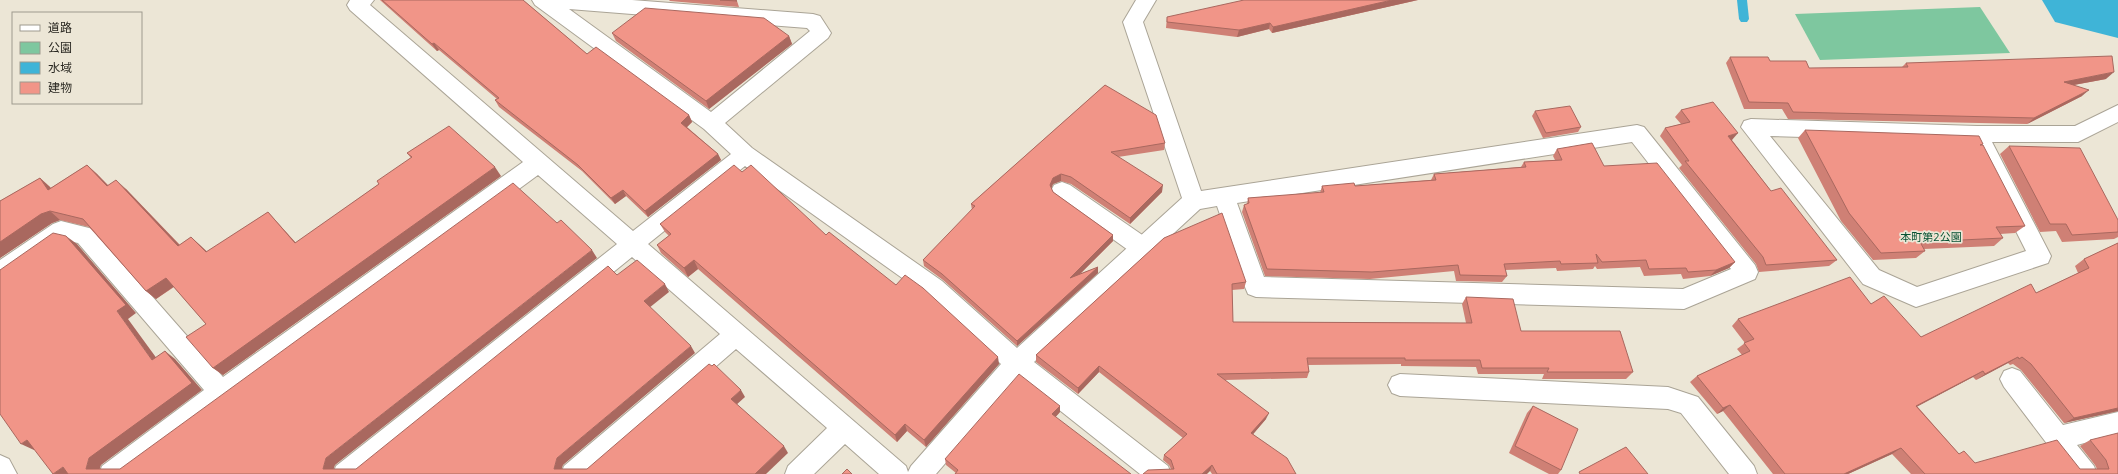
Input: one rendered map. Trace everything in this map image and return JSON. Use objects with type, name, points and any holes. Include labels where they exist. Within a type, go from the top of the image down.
[{"type":"street","points":[[364,0],[356,5],[897,474]]},
{"type":"street","points":[[542,0],[813,21],[821,33],[711,123]]},
{"type":"street","points":[[542,0],[711,123],[745,154],[934,288],[1017,363],[1159,474]]},
{"type":"street","points":[[1146,0],[1133,22],[1194,201]]},
{"type":"street","points":[[1977,134],[2040,256],[1916,297],[1870,277],[1751,127],[1977,134],[2078,134],[2118,113]]},
{"type":"street","points":[[920,474],[1017,363],[1194,201],[1224,196],[1637,133],[1747,272],[1684,299],[1256,287],[1224,196]]},
{"type":"street","points":[[345,474],[745,154]]},
{"type":"street","points":[[111,474],[221,392],[538,163]]},
{"type":"street","points":[[1062,191],[1143,248]]},
{"type":"street","points":[[0,272],[61,230],[85,236],[221,392]]},
{"type":"street","points":[[573,474],[736,335]]},
{"type":"street","points":[[2012,379],[2085,474]]},
{"type":"street","points":[[1400,385],[1668,398],[1689,405],[1745,474]]},
{"type":"street","points":[[2058,438],[2118,423]]},
{"type":"street","points":[[797,474],[844,428]]},
{"type":"street","points":[[0,467],[5,474]]},
{"type":"green space","points":[[1980,7],[2010,53],[1820,60],[1795,14]]},
{"type":"water","points":[[2042,0],[2118,0],[2118,38],[2055,22]]},
{"type":"building","points":[[382,0],[523,0],[587,54],[596,47],[689,115],[681,123],[718,154],[645,211],[623,190],[611,198],[578,165],[495,100],[499,98],[434,43],[432,44]]},
{"type":"building","points":[[1244,0],[1392,0],[1273,27],[1270,23],[1239,30],[1167,22],[1167,17]]},
{"type":"building","points":[[645,8],[764,18],[789,36],[706,101],[612,33]]},
{"type":"building","points":[[2112,56],[2114,72],[2064,82],[2089,90],[2034,118],[1793,112],[1788,103],[1749,102],[1730,57],[1768,57],[1770,61],[1806,61],[1809,68],[1908,67],[1906,63]]},
{"type":"building","points":[[1105,85],[1156,115],[1165,143],[1111,152],[1163,185],[1130,218],[1071,177],[1061,174],[1053,178],[1050,185],[1053,192],[1113,235],[1070,278],[1098,267],[1017,341],[942,274],[923,260],[975,206],[971,204]]},
{"type":"building","points":[[1713,102],[1738,133],[1728,136],[1771,191],[1781,188],[1837,260],[1766,265],[1763,257],[1685,161],[1689,161],[1665,128],[1690,122],[1681,110]]},
{"type":"building","points":[[1570,106],[1581,127],[1546,133],[1535,111]]},
{"type":"building","points":[[449,126],[495,167],[213,368],[186,337],[206,324],[166,278],[146,291],[83,219],[50,211],[41,214],[0,242],[0,201],[40,178],[48,190],[87,165],[107,186],[116,180],[178,246],[191,237],[206,252],[268,212],[295,243],[379,184],[377,181],[412,157],[407,153]]},
{"type":"building","points":[[1805,130],[1979,136],[1983,144],[1980,145],[1983,145],[2025,226],[1996,227],[2003,238],[1920,242],[1925,251],[1881,253],[1849,213]]},
{"type":"building","points":[[1592,143],[1604,166],[1657,163],[1735,262],[1716,270],[1688,272],[1686,268],[1649,269],[1646,260],[1602,262],[1596,254],[1598,263],[1561,264],[1560,261],[1504,264],[1507,276],[1460,275],[1458,265],[1372,272],[1267,269],[1244,205],[1249,203],[1248,198],[1324,192],[1322,186],[1354,183],[1355,186],[1436,180],[1434,174],[1526,167],[1524,162],[1562,160],[1557,149]]},
{"type":"building","points":[[2009,146],[2080,148],[2118,220],[2118,232],[2072,235],[2066,224],[2050,224]]},
{"type":"building","points":[[734,165],[742,172],[751,165],[826,235],[829,232],[896,285],[905,275],[923,288],[998,357],[924,440],[905,424],[895,435],[694,260],[684,268],[657,245],[671,234],[660,224]]},
{"type":"building","points":[[513,183],[557,223],[561,220],[592,250],[326,458],[323,469],[356,469],[608,266],[617,275],[637,260],[665,284],[644,301],[691,346],[557,458],[554,469],[587,469],[709,364],[712,366],[714,364],[741,390],[731,399],[784,446],[755,474],[68,474],[63,467],[53,474],[27,440],[21,444],[0,414],[0,270],[53,233],[66,236],[126,305],[117,311],[152,360],[165,351],[192,383],[89,458],[86,469],[120,469]]},
{"type":"building","points":[[1222,213],[1246,282],[1232,284],[1233,322],[1472,323],[1466,297],[1513,299],[1521,331],[1620,331],[1633,372],[1547,372],[1549,368],[1482,368],[1480,360],[1307,358],[1309,372],[1217,374],[1269,413],[1251,433],[1287,458],[1296,474],[1217,474],[1212,465],[1202,474],[1143,474],[1148,470],[1174,469],[1171,460],[1164,455],[1187,434],[1099,366],[1078,388],[1036,355],[1164,238]]},
{"type":"building","points":[[2118,243],[2118,408],[2074,418],[2031,364],[2022,357],[2019,359],[2018,357],[1985,374],[1983,371],[1916,406],[1959,454],[1964,451],[1975,463],[2057,440],[2080,469],[2109,469],[2106,460],[2090,440],[2118,433],[2118,474],[1925,474],[1901,448],[1844,474],[1785,474],[1730,405],[1723,408],[1697,376],[1750,351],[1744,343],[1754,339],[1738,319],[1850,277],[1871,304],[1884,296],[1921,337],[2031,284],[2036,293],[2089,268],[2084,259]]},
{"type":"building","points":[[1019,374],[1060,406],[1052,414],[1131,474],[955,474],[958,470],[945,459]]},
{"type":"building","points":[[1533,406],[1578,429],[1561,470],[1515,446]]},
{"type":"building","points":[[1626,447],[1648,474],[1580,474],[1579,472]]},
{"type":"building","points":[[847,469],[852,474],[842,474]]},
{"type":"waterway","points":[[1742,0],[1744,19]]},
{"type":"park label","name":"本町第2公園","points":[[1931,237]]}]
